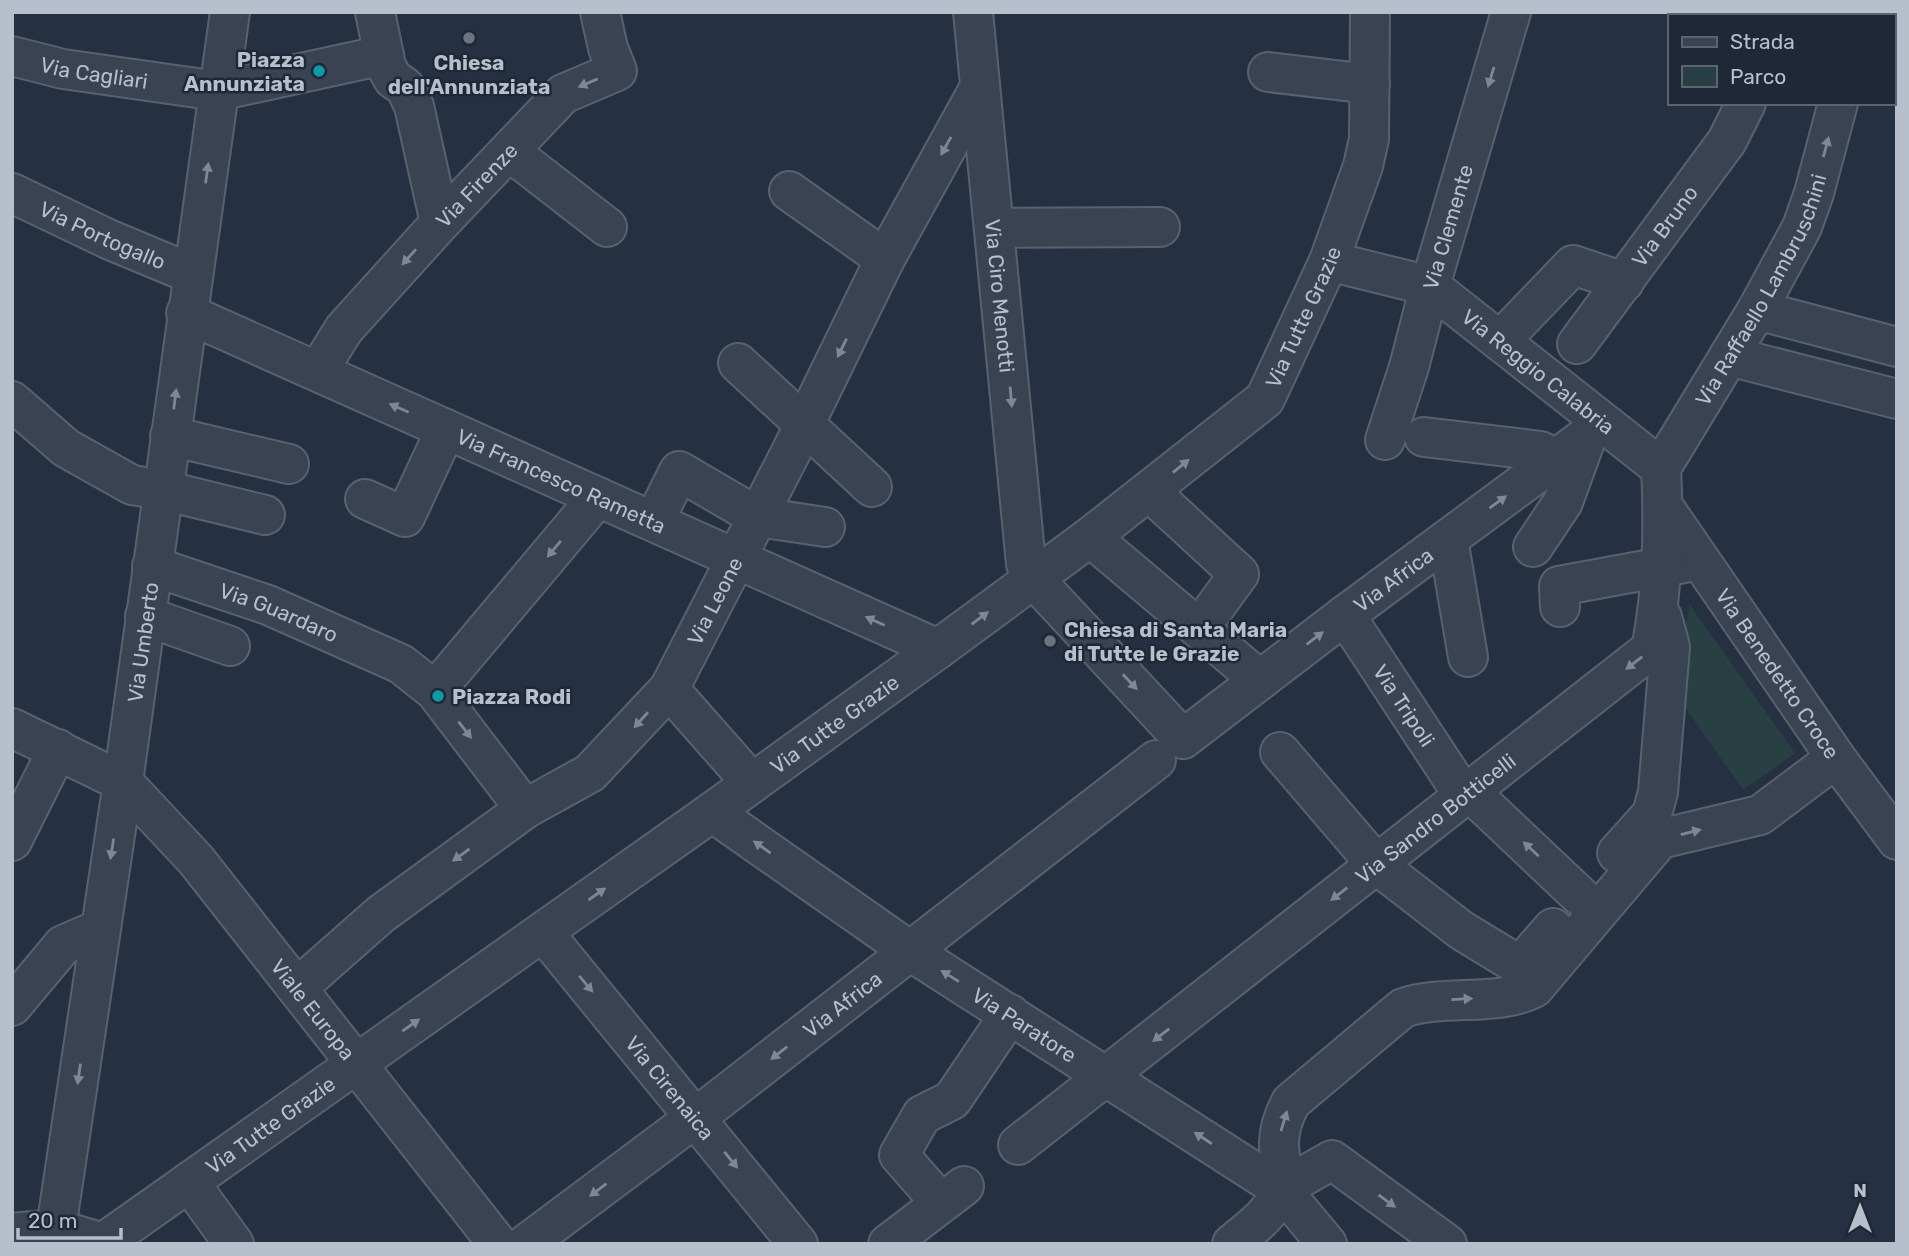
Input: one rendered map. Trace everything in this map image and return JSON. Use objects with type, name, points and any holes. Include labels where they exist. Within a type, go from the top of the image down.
[{"type":"street","name":"Via Umberto","points":[[56,1229],[123,782],[186,313],[230,12]]},
{"type":"street","points":[[375,12],[384,55],[393,79],[405,88],[414,106],[440,223]]},
{"type":"street","name":"Via Firenze","points":[[318,371],[344,329],[440,223],[564,94],[617,71],[608,48],[600,12]]},
{"type":"street","name":"Via Ciro Menotti","points":[[973,12],[1026,565],[1033,578]]},
{"type":"street","name":"Via Tutte Grazie","points":[[56,1229],[103,1243],[124,1237],[189,1182],[938,649],[1149,492],[1265,399],[1329,261],[1363,166],[1369,139],[1370,12]]},
{"type":"street","name":"Via Clemente","points":[[1385,440],[1409,367],[1430,286],[1511,12]]},
{"type":"street","points":[[218,91],[384,55]]},
{"type":"street","name":"Via Cagliari","points":[[12,56],[63,69],[218,91]]},
{"type":"street","points":[[1268,72],[1370,84]]},
{"type":"street","name":"Via Leone","points":[[297,988],[381,914],[525,809],[590,773],[670,689],[804,426],[885,259],[980,87]]},
{"type":"street","name":"Via Bruno","points":[[1577,344],[1727,142],[1745,105]]},
{"type":"street","name":"Via Raffaello Lambruschini","points":[[1661,468],[1757,310],[1802,227],[1837,105]]},
{"type":"street","points":[[509,151],[607,227]]},
{"type":"street","points":[[789,191],[885,259]]},
{"type":"street","name":"Via Portogallo","points":[[12,193],[108,239],[192,274]]},
{"type":"street","points":[[995,228],[1160,227]]},
{"type":"street","name":"Via Reggio Calabria","points":[[1329,261],[1430,286],[1500,341],[1593,428],[1661,468]]},
{"type":"street","points":[[1500,341],[1573,265],[1624,282]]},
{"type":"street","points":[[1757,310],[1897,347]]},
{"type":"street","name":"Via Francesco Rametta","points":[[186,313],[938,649]]},
{"type":"street","points":[[1729,356],[1897,399]]},
{"type":"street","points":[[738,363],[872,488]]},
{"type":"street","points":[[12,401],[66,448],[132,485],[265,515]]},
{"type":"street","points":[[1533,547],[1563,502],[1593,428]]},
{"type":"street","name":"Via Africa","points":[[526,1244],[696,1117],[1260,680],[1593,428]]},
{"type":"street","points":[[365,499],[405,517],[446,429]]},
{"type":"street","points":[[170,436],[289,464]]},
{"type":"street","points":[[1424,438],[1541,451],[1554,460]]},
{"type":"street","name":"Via Sandro Botticelli","points":[[1018,1145],[1651,649],[1659,609],[1663,506],[1661,468]]},
{"type":"street","points":[[653,521],[679,471],[758,517],[825,527]]},
{"type":"street","points":[[1149,492],[1239,574],[1199,629]]},
{"type":"street","points":[[435,691],[598,497]]},
{"type":"street","name":"Via Benedetto Croce","points":[[1663,506],[1836,758],[1893,827]]},
{"type":"street","points":[[1090,537],[1260,680]]},
{"type":"street","points":[[1448,539],[1468,657]]},
{"type":"street","points":[[1560,607],[1559,586],[1700,559]]},
{"type":"street","name":"Via Guardaro","points":[[152,566],[268,605],[401,664],[435,691],[525,809]]},
{"type":"street","points":[[1033,578],[1169,750]]},
{"type":"street","points":[[1280,752],[1377,865],[1461,930],[1520,966],[1652,814],[1658,792],[1670,647],[1659,609]]},
{"type":"street","name":"Via Tripoli","points":[[1345,615],[1467,794],[1580,895]]},
{"type":"street","points":[[145,616],[230,646]]},
{"type":"street","points":[[670,689],[752,783]]},
{"type":"street","name":"Viale Europa","points":[[12,727],[123,782],[197,860],[355,1065],[498,1244]]},
{"type":"street","points":[[12,841],[58,749]]},
{"type":"street","points":[[1232,1244],[1268,1210],[1281,1189],[1279,1143],[1282,1120],[1291,1102],[1403,1008],[1422,1001],[1515,996],[1534,988],[1660,839],[1760,815],[1836,758]]},
{"type":"street","name":"Via Paratore","points":[[712,812],[910,951],[1281,1189],[1327,1244]]},
{"type":"street","points":[[12,1006],[63,945],[100,929]]},
{"type":"street","name":"Via Cirenaica","points":[[543,932],[798,1244]]},
{"type":"street","points":[[888,1244],[953,1194],[899,1155],[922,1115],[952,1100],[1010,1014]]},
{"type":"street","points":[[1281,1189],[1332,1160],[1447,1244]]},
{"type":"street","points":[[189,1182],[234,1244]]},
{"type":"street","points":[[12,1233],[56,1229]]},
{"type":"green space","points":[[1690,605],[1795,753],[1743,790],[1675,693],[1679,650]]},
{"type":"place","name":"Chiesa dell'Annunziata","points":[[469,38]]},
{"type":"place","name":"Piazza Annunziata","points":[[319,71]]},
{"type":"place","name":"Chiesa di Santa Maria di Tutte le Grazie","points":[[1050,641]]},
{"type":"place","name":"Piazza Rodi","points":[[438,696]]}]
